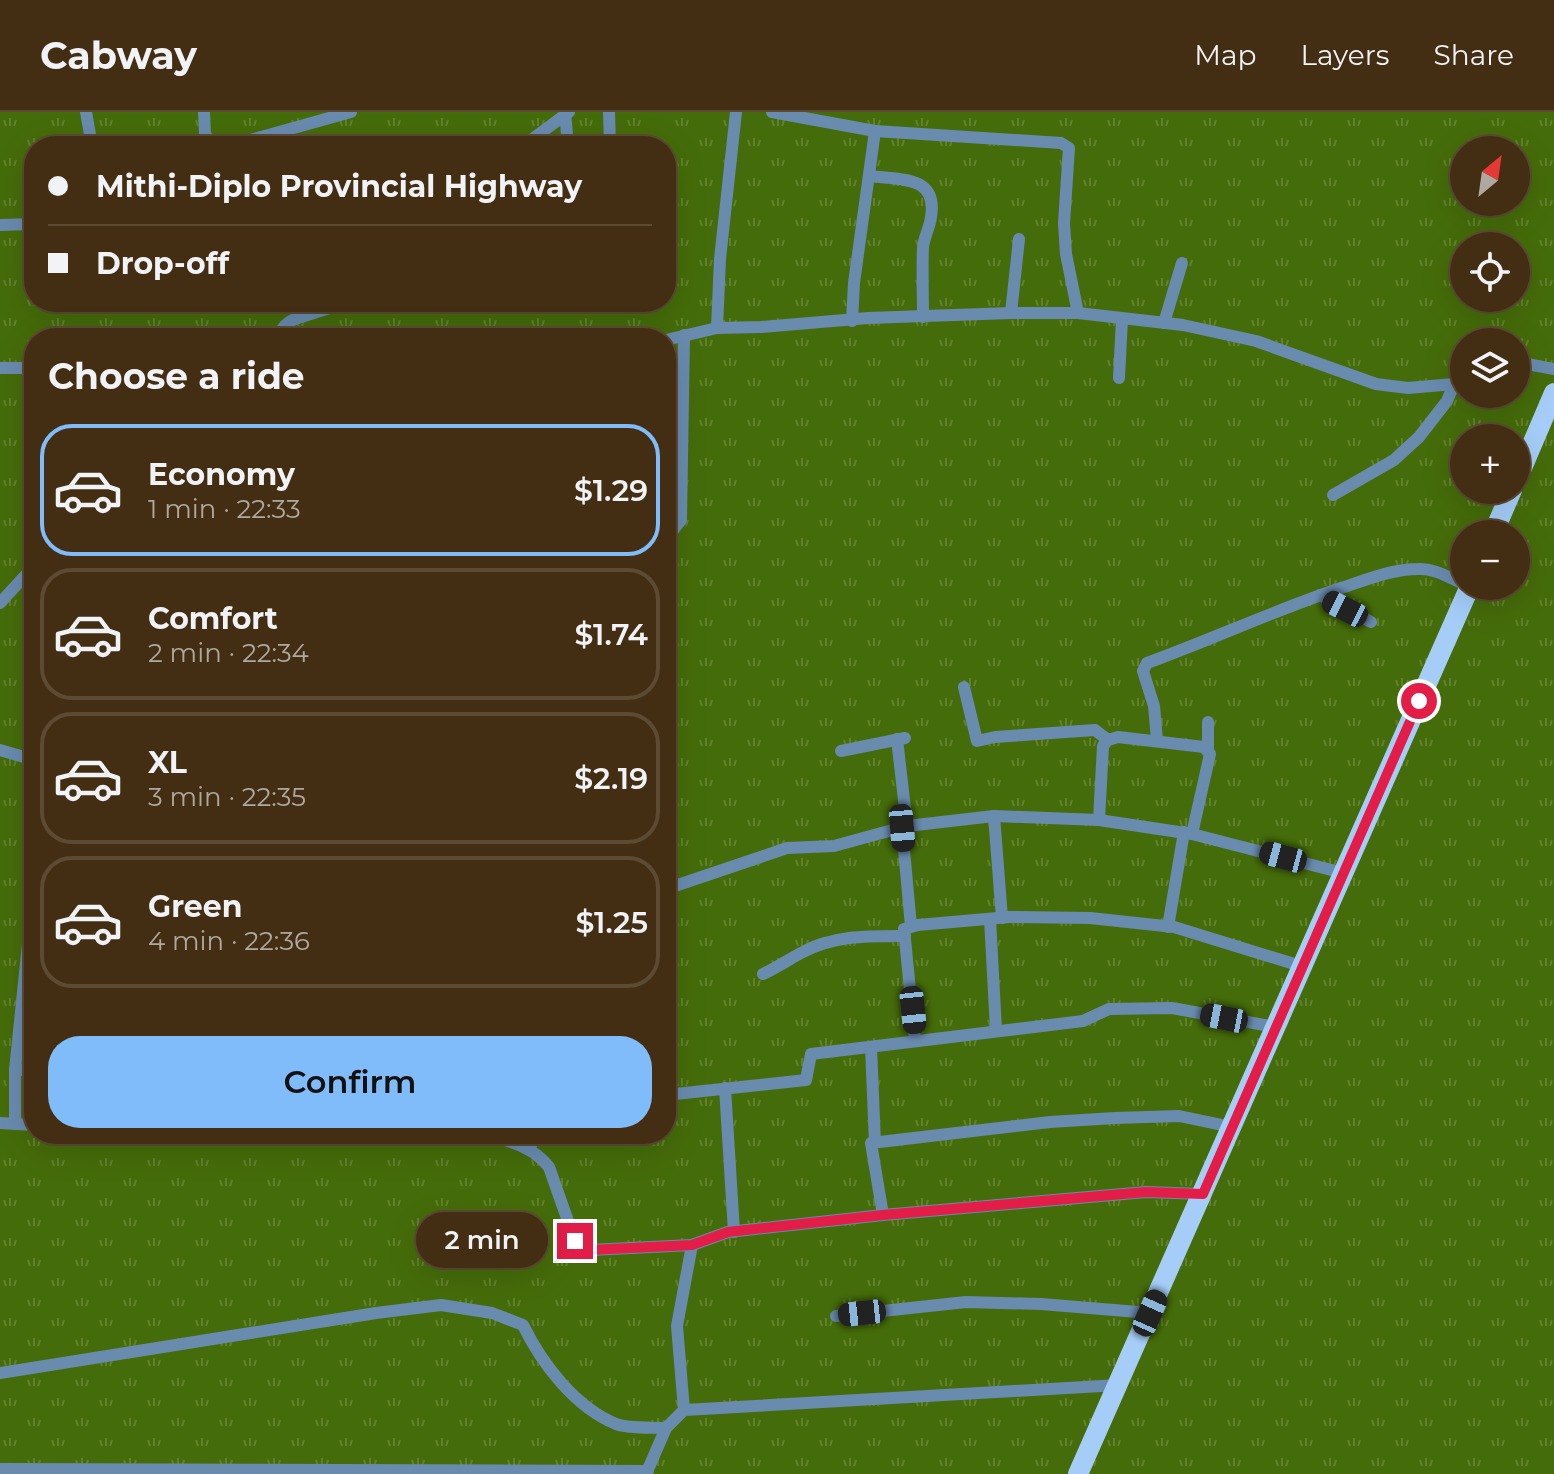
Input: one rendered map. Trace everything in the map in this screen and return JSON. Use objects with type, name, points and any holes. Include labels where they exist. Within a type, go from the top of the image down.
[{"type":"main road","points":[[1530,449],[1554,393]]},
{"type":"main road","points":[[1078,1474],[1304,967],[1462,600]]},
{"type":"street","points":[[86,112],[90,136]]},
{"type":"street","points":[[204,112],[206,136]]},
{"type":"street","points":[[265,136],[351,112]]},
{"type":"street","points":[[609,112],[610,136]]},
{"type":"street","points":[[717,328],[720,259],[736,112]]},
{"type":"street","points":[[772,112],[875,131],[1061,143],[1069,148],[1064,223],[1066,254],[1078,313]]},
{"type":"street","points":[[536,136],[567,113]]},
{"type":"street","points":[[567,113],[568,136]]},
{"type":"street","points":[[852,321],[857,255],[875,131]]},
{"type":"street","points":[[870,176],[914,181],[926,188],[933,200],[931,220],[923,244],[923,317]]},
{"type":"street","points":[[0,225],[24,224]]},
{"type":"street","points":[[1011,313],[1019,239]]},
{"type":"street","points":[[1164,323],[1182,263]]},
{"type":"street","points":[[283,328],[286,323],[317,312]]},
{"type":"street","points":[[676,337],[717,328],[1011,313],[1078,313],[1164,323],[1256,341],[1376,384],[1408,388],[1450,384]]},
{"type":"street","points":[[1119,378],[1122,319]]},
{"type":"street","points":[[676,526],[681,520],[684,335]]},
{"type":"street","points":[[1530,365],[1554,369]]},
{"type":"street","points":[[0,368],[24,368]]},
{"type":"street","points":[[1333,495],[1394,460],[1419,437],[1450,394]]},
{"type":"street","points":[[1157,740],[1154,706],[1144,666],[1217,638],[1281,608],[1394,572],[1418,568],[1433,570],[1450,578]]},
{"type":"street","points":[[0,603],[24,577]]},
{"type":"street","points":[[1320,595],[1371,622]]},
{"type":"street","points":[[964,687],[977,741],[1095,730],[1108,740]]},
{"type":"street","points":[[1168,927],[1188,833],[1210,754],[1208,722]]},
{"type":"street","points":[[1099,820],[1103,746],[1108,740],[1118,737],[1157,740],[1208,750]]},
{"type":"street","points":[[841,751],[901,738],[915,1041]]},
{"type":"street","points":[[0,750],[24,757]]},
{"type":"street","points":[[676,886],[787,848],[834,846],[905,827],[994,816],[1099,820],[1188,833],[1343,873]]},
{"type":"street","points":[[994,816],[996,1030]]},
{"type":"street","points":[[763,974],[802,952],[832,941],[996,918],[1090,918],[1168,927],[1304,967]]},
{"type":"street","points":[[15,1124],[15,1070],[24,983]]},
{"type":"street","points":[[676,1094],[806,1080],[811,1054],[1083,1021],[1109,1009],[1172,1008],[1275,1027]]},
{"type":"street","points":[[871,1047],[875,1143]]},
{"type":"street","points":[[15,1070],[24,1070]]},
{"type":"street","points":[[725,1088],[734,1232]]},
{"type":"street","points":[[883,1215],[871,1143],[1050,1122],[1115,1118],[1179,1116],[1232,1127]]},
{"type":"street","points":[[0,1123],[24,1124]]},
{"type":"street","points":[[520,1144],[541,1157],[549,1167],[575,1241],[580,1247],[590,1250],[692,1245],[734,1232],[883,1215],[1146,1192],[1203,1194]]},
{"type":"street","points":[[529,1149],[531,1144]]},
{"type":"street","points":[[684,1410],[677,1326],[692,1245]]},
{"type":"street","points":[[836,1316],[966,1302],[1041,1304],[1150,1313]]},
{"type":"street","points":[[0,1373],[441,1305],[492,1313],[523,1325],[538,1357],[578,1399],[618,1424],[666,1428]]},
{"type":"street","points":[[0,1469],[647,1472],[666,1428],[684,1410],[1119,1385]]},
{"type":"green space","points":[[0,112],[1554,112],[1554,1474],[0,1474]]},
{"type":"route","points":[[575,1241],[580,1247],[590,1250],[692,1245],[728,1232],[883,1215],[1146,1192],[1203,1194],[1419,701]]}]
